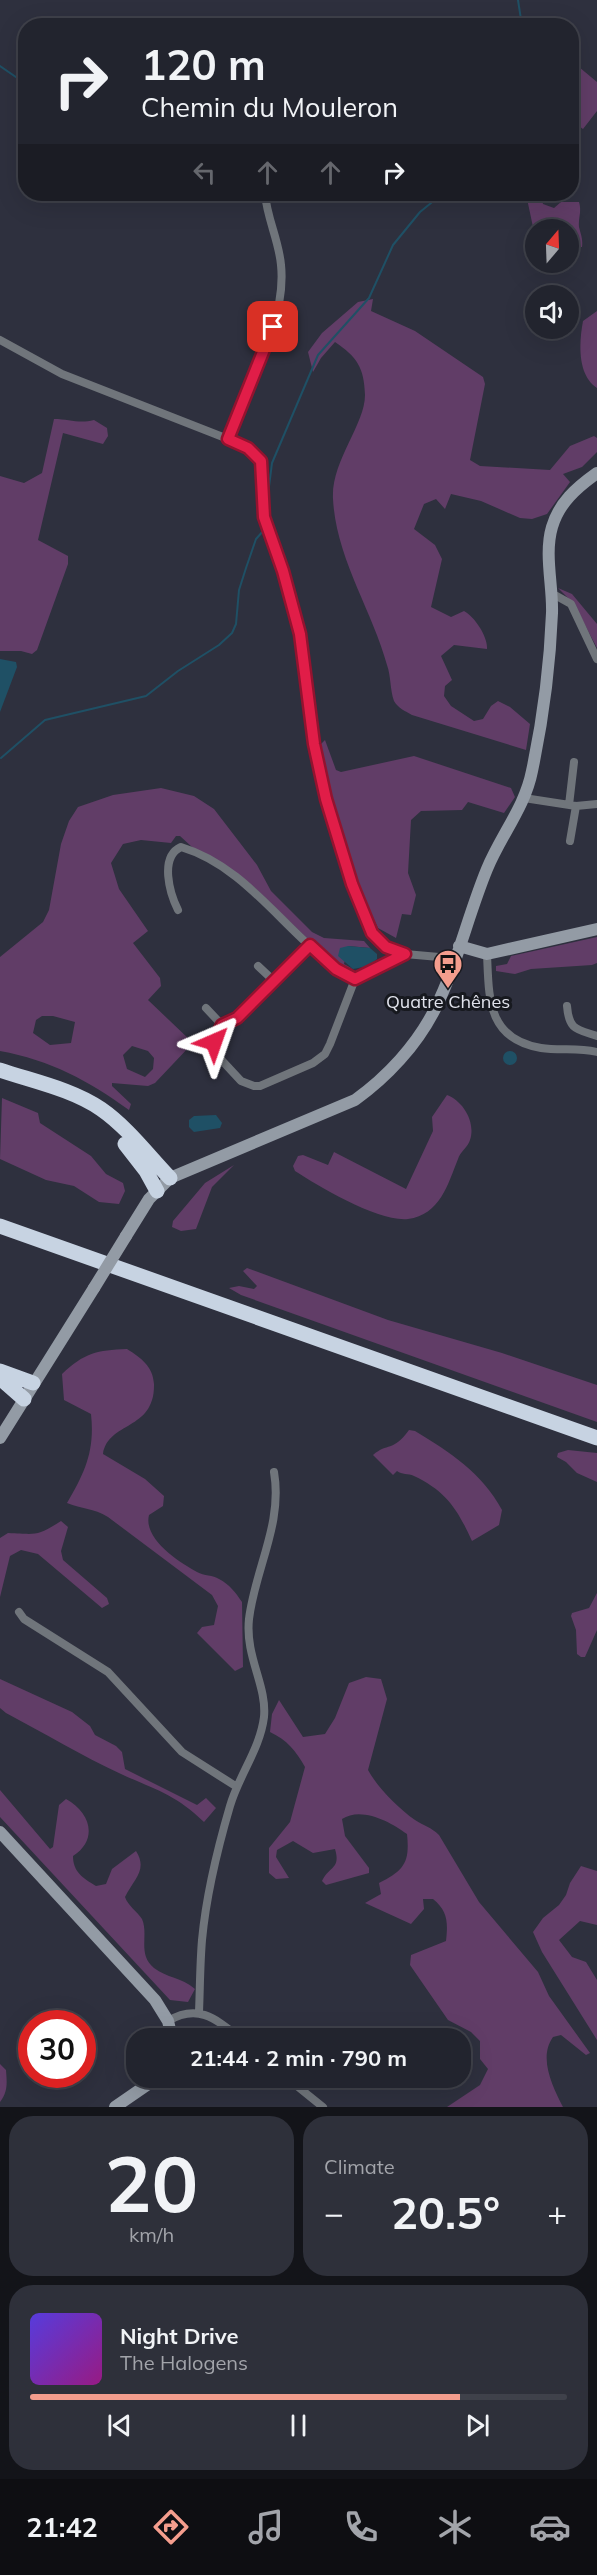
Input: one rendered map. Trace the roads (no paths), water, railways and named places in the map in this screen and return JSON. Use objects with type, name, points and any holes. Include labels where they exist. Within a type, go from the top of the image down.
[{"type":"highway","points":[[0,1070],[83,1098],[100,1108],[117,1121],[170,1178]]},
{"type":"highway","points":[[0,1079],[87,1109],[110,1125],[146,1171],[157,1191]]},
{"type":"highway","points":[[0,1226],[597,1438]]},
{"type":"highway","points":[[0,1371],[33,1383]]},
{"type":"highway","points":[[0,1378],[24,1399]]},
{"type":"street","points":[[228,439],[273,327],[280,303],[281,264],[267,201]]},
{"type":"street","points":[[0,340],[62,374],[248,448],[261,461],[264,517],[283,571],[300,634],[314,744],[326,799],[352,884],[372,933],[386,947],[405,954],[439,957],[453,962]]},
{"type":"street","points":[[0,1438],[126,1236],[157,1191],[170,1178],[341,1107],[369,1090],[400,1060],[424,1029],[435,1010],[488,867],[524,798],[532,770],[550,656],[553,594],[549,546],[551,529],[564,501],[597,473]]},
{"type":"street","points":[[553,594],[571,604],[597,659]]},
{"type":"street","points":[[570,841],[574,762]]},
{"type":"street","points":[[524,798],[572,805],[597,804]]},
{"type":"street","points":[[178,910],[171,895],[168,875],[172,856],[181,847],[228,871],[255,892],[336,969],[355,979]]},
{"type":"street","points":[[459,946],[487,954],[597,929]]},
{"type":"street","points":[[310,945],[237,1018],[222,1025],[214,1039],[215,1053],[242,1081],[260,1086],[313,1063],[325,1054],[355,979],[405,954]]},
{"type":"street","points":[[487,954],[491,1007],[502,1030],[512,1037],[539,1048],[580,1049],[597,1052]]},
{"type":"street","points":[[258,966],[274,981]]},
{"type":"street","points":[[567,1006],[568,1019],[573,1027],[597,1036]]},
{"type":"street","points":[[206,1008],[222,1025]]},
{"type":"street","points":[[200,2012],[206,1915],[230,1805],[257,1744],[264,1719],[264,1707],[251,1660],[248,1633],[252,1605],[275,1519],[277,1500],[274,1472]]},
{"type":"street","points":[[19,1611],[24,1619],[108,1672],[182,1752],[237,1787]]},
{"type":"street","points":[[0,1832],[155,2000],[170,2028]]},
{"type":"street","points":[[168,2021],[189,2012],[200,2012],[225,2028]]},
{"type":"street","points":[[115,2107],[143,2088]]},
{"type":"street","points":[[299,2088],[323,2107]]},
{"type":"water","points":[[0,659],[16,662],[17,667],[0,712]]},
{"type":"water","points":[[348,946],[370,948],[377,954],[377,959],[369,966],[353,969],[338,956],[340,948]]},
{"type":"water","points":[[510,1051],[515,1053],[517,1058],[515,1063],[510,1065],[505,1063],[503,1058],[505,1053]]},
{"type":"water","points":[[216,1115],[222,1123],[220,1128],[194,1132],[189,1127],[189,1120],[194,1116]]},
{"type":"waterway","points":[[518,0],[521,18]]},
{"type":"waterway","points":[[0,66],[18,78]]},
{"type":"waterway","points":[[428,201],[432,202]]},
{"type":"waterway","points":[[270,525],[267,502],[272,463],[318,355],[369,298],[393,245],[420,212],[433,201]]},
{"type":"waterway","points":[[1,758],[45,720],[146,696],[178,671],[219,645],[232,633],[236,624],[239,590],[256,539],[264,530]]},
{"type":"place","name":"Quatre Chênes","points":[[448,990]]}]
